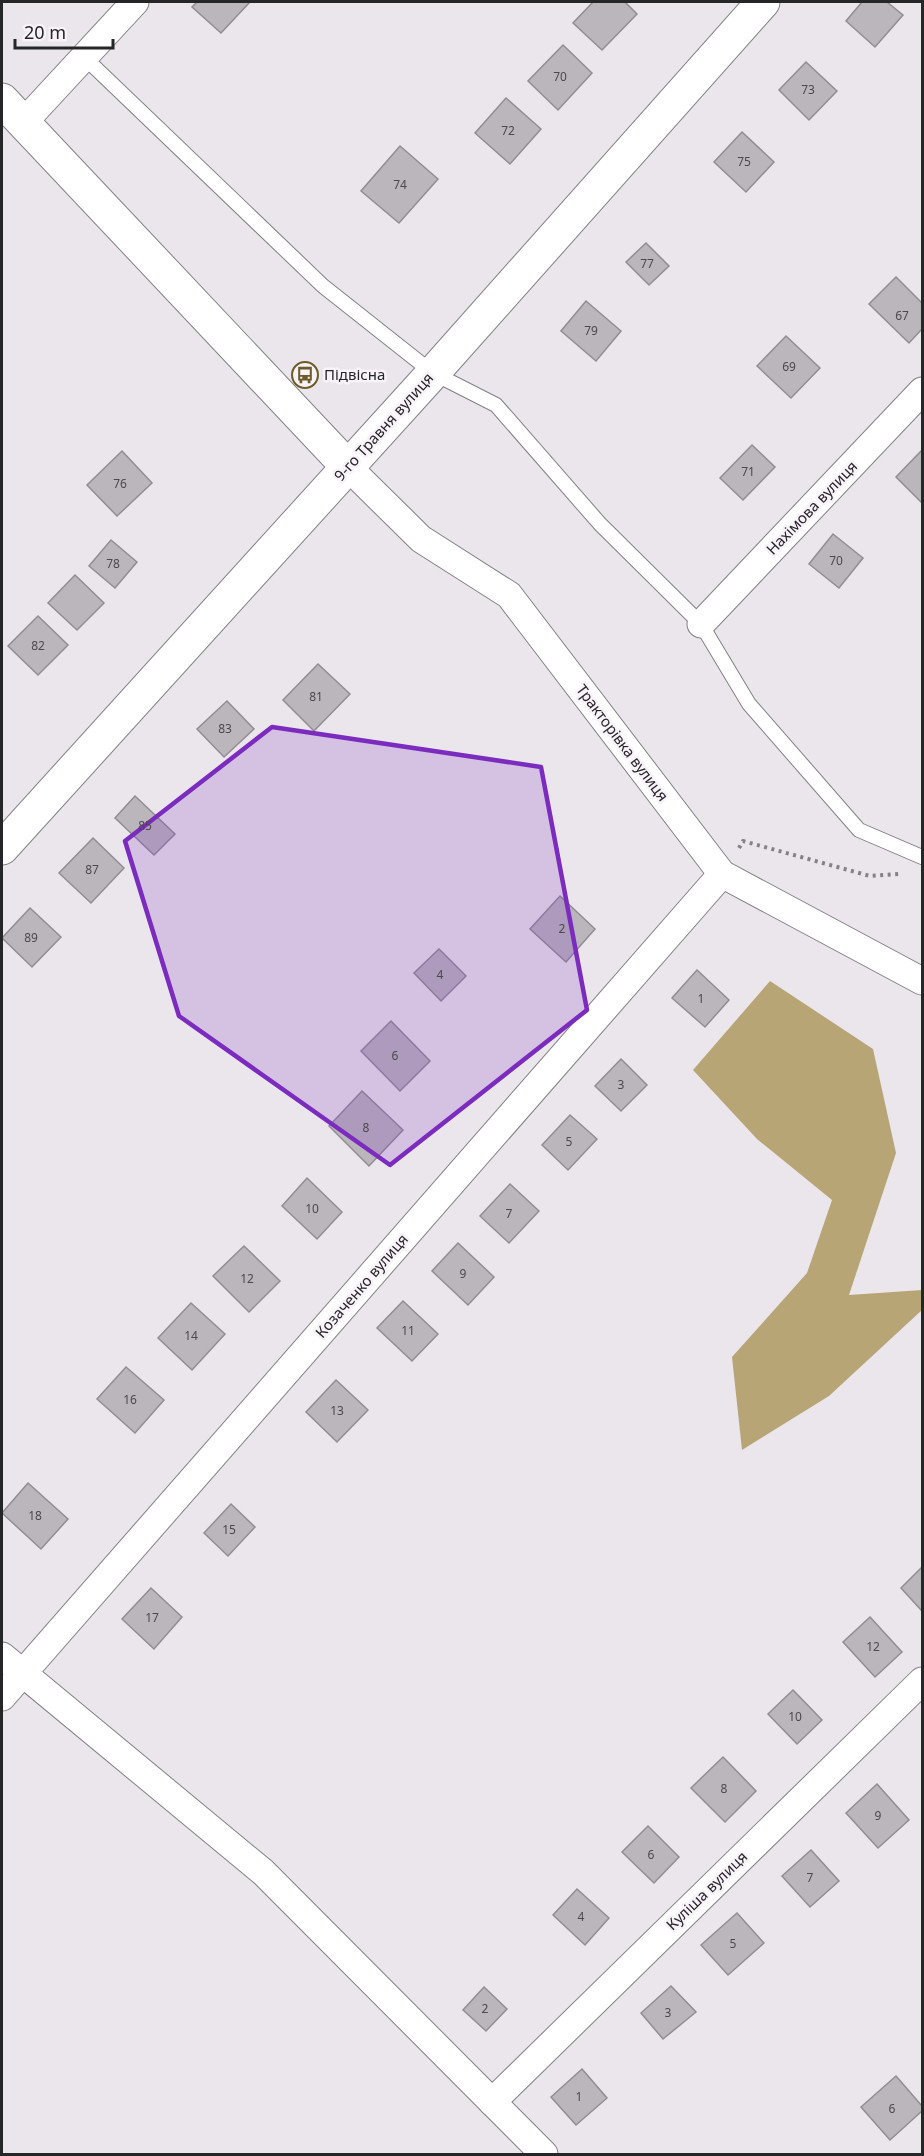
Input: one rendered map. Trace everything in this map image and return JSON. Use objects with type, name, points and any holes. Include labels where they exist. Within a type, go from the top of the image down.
[{"type":"main road","name":"9-го Травня вулиця","points":[[2,848],[433,373],[763,2]]},
{"type":"main road","points":[[12,111],[348,467]]},
{"type":"street","points":[[12,111],[84,57],[135,2]]},
{"type":"street","name":"Нахімова вулиця","points":[[701,624],[922,391]]},
{"type":"street","name":"Тракторівка вулиця","points":[[348,467],[421,539],[509,595],[722,874],[922,981]]},
{"type":"street","name":"Козаченко вулиця","points":[[2,1697],[722,874]]},
{"type":"street","points":[[2,1656],[263,1872],[544,2154]]},
{"type":"street","name":"Куліша вулиця","points":[[492,2102],[922,1681]]},
{"type":"lane","points":[[84,57],[323,286],[433,373],[496,405],[600,524],[701,624],[749,704],[859,830],[922,857]]},
{"type":"path","points":[[722,874],[743,841],[870,876],[902,874]]},
{"type":"highlighted area","points":[[272,727],[541,767],[587,1010],[390,1165],[179,1016],[125,841]]},
{"type":"shaded area","points":[[770,981],[873,1049],[896,1153],[849,1295],[922,1290],[922,1310],[829,1396],[742,1450],[732,1357],[807,1273],[832,1200],[757,1139],[693,1070]]},
{"type":"building","points":[[197,2],[250,2],[221,33],[192,7]]},
{"type":"building","points":[[593,2],[625,2],[637,14],[602,50],[573,23]]},
{"type":"building","points":[[862,2],[887,2],[903,15],[875,47],[846,21]]},
{"type":"building","points":[[563,45],[592,73],[558,110],[528,81]]},
{"type":"building","points":[[806,62],[837,91],[809,120],[779,90]]},
{"type":"building","points":[[506,98],[541,129],[510,164],[475,133]]},
{"type":"building","points":[[742,132],[774,162],[746,192],[714,162]]},
{"type":"building","points":[[400,146],[438,179],[399,223],[361,191]]},
{"type":"building","points":[[646,243],[669,266],[649,285],[626,262]]},
{"type":"building","points":[[896,277],[922,303],[922,329],[909,343],[869,304]]},
{"type":"building","points":[[586,301],[621,331],[596,361],[561,331]]},
{"type":"building","points":[[786,336],[820,368],[791,398],[757,366]]},
{"type":"building","points":[[752,445],[775,467],[743,500],[720,478]]},
{"type":"building","points":[[122,451],[152,483],[117,516],[87,485]]},
{"type":"building","points":[[921,451],[922,453],[922,503],[896,477]]},
{"type":"building","points":[[833,534],[863,558],[839,588],[809,564]]},
{"type":"building","points":[[111,540],[137,562],[115,588],[89,566]]},
{"type":"building","points":[[75,575],[104,603],[77,630],[48,603]]},
{"type":"building","points":[[38,616],[68,645],[38,675],[8,646]]},
{"type":"building","points":[[318,664],[350,694],[314,731],[283,700]]},
{"type":"building","points":[[227,701],[254,729],[224,757],[197,729]]},
{"type":"building","points":[[135,796],[175,834],[154,855],[115,818]]},
{"type":"building","points":[[93,838],[124,868],[91,903],[59,873]]},
{"type":"building","points":[[560,896],[595,929],[566,962],[530,929]]},
{"type":"building","points":[[30,908],[61,937],[32,967],[2,938]]},
{"type":"building","points":[[439,949],[466,976],[441,1001],[414,973]]},
{"type":"building","points":[[697,970],[729,1000],[705,1027],[672,998]]},
{"type":"building","points":[[391,1021],[430,1061],[400,1091],[361,1051]]},
{"type":"building","points":[[621,1059],[647,1085],[621,1111],[595,1086]]},
{"type":"building","points":[[362,1091],[403,1130],[369,1166],[329,1126]]},
{"type":"building","points":[[570,1115],[597,1139],[568,1170],[542,1145]]},
{"type":"building","points":[[307,1178],[342,1212],[317,1239],[282,1206]]},
{"type":"building","points":[[510,1184],[539,1211],[509,1243],[480,1216]]},
{"type":"building","points":[[458,1243],[494,1277],[468,1305],[432,1271]]},
{"type":"building","points":[[244,1246],[280,1281],[249,1312],[213,1276]]},
{"type":"building","points":[[403,1301],[438,1334],[412,1361],[377,1328]]},
{"type":"building","points":[[191,1303],[225,1334],[192,1370],[158,1338]]},
{"type":"building","points":[[126,1367],[164,1400],[135,1433],[97,1399]]},
{"type":"building","points":[[336,1380],[368,1410],[337,1442],[306,1412]]},
{"type":"building","points":[[28,1483],[68,1519],[41,1549],[2,1513]]},
{"type":"building","points":[[231,1504],[255,1527],[228,1556],[204,1533]]},
{"type":"building","points":[[922,1567],[922,1611],[901,1588]]},
{"type":"building","points":[[151,1588],[182,1617],[154,1649],[122,1619]]},
{"type":"building","points":[[870,1617],[902,1652],[875,1677],[843,1642]]},
{"type":"building","points":[[793,1690],[822,1720],[797,1744],[768,1714]]},
{"type":"building","points":[[723,1757],[756,1791],[725,1822],[691,1788]]},
{"type":"building","points":[[877,1784],[909,1820],[878,1848],[846,1813]]},
{"type":"building","points":[[648,1826],[679,1857],[654,1883],[622,1852]]},
{"type":"building","points":[[811,1850],[839,1881],[810,1907],[782,1876]]},
{"type":"building","points":[[577,1889],[609,1918],[585,1945],[553,1915]]},
{"type":"building","points":[[737,1913],[764,1943],[728,1975],[701,1945]]},
{"type":"building","points":[[671,1986],[696,2012],[663,2039],[641,2013]]},
{"type":"building","points":[[484,1987],[507,2009],[486,2031],[463,2010]]},
{"type":"building","points":[[582,2069],[607,2098],[576,2125],[551,2097]]},
{"type":"building","points":[[896,2076],[922,2106],[922,2111],[890,2140],[861,2107]]},
{"type":"place","name":"Підвісна","points":[[305,375]]}]
